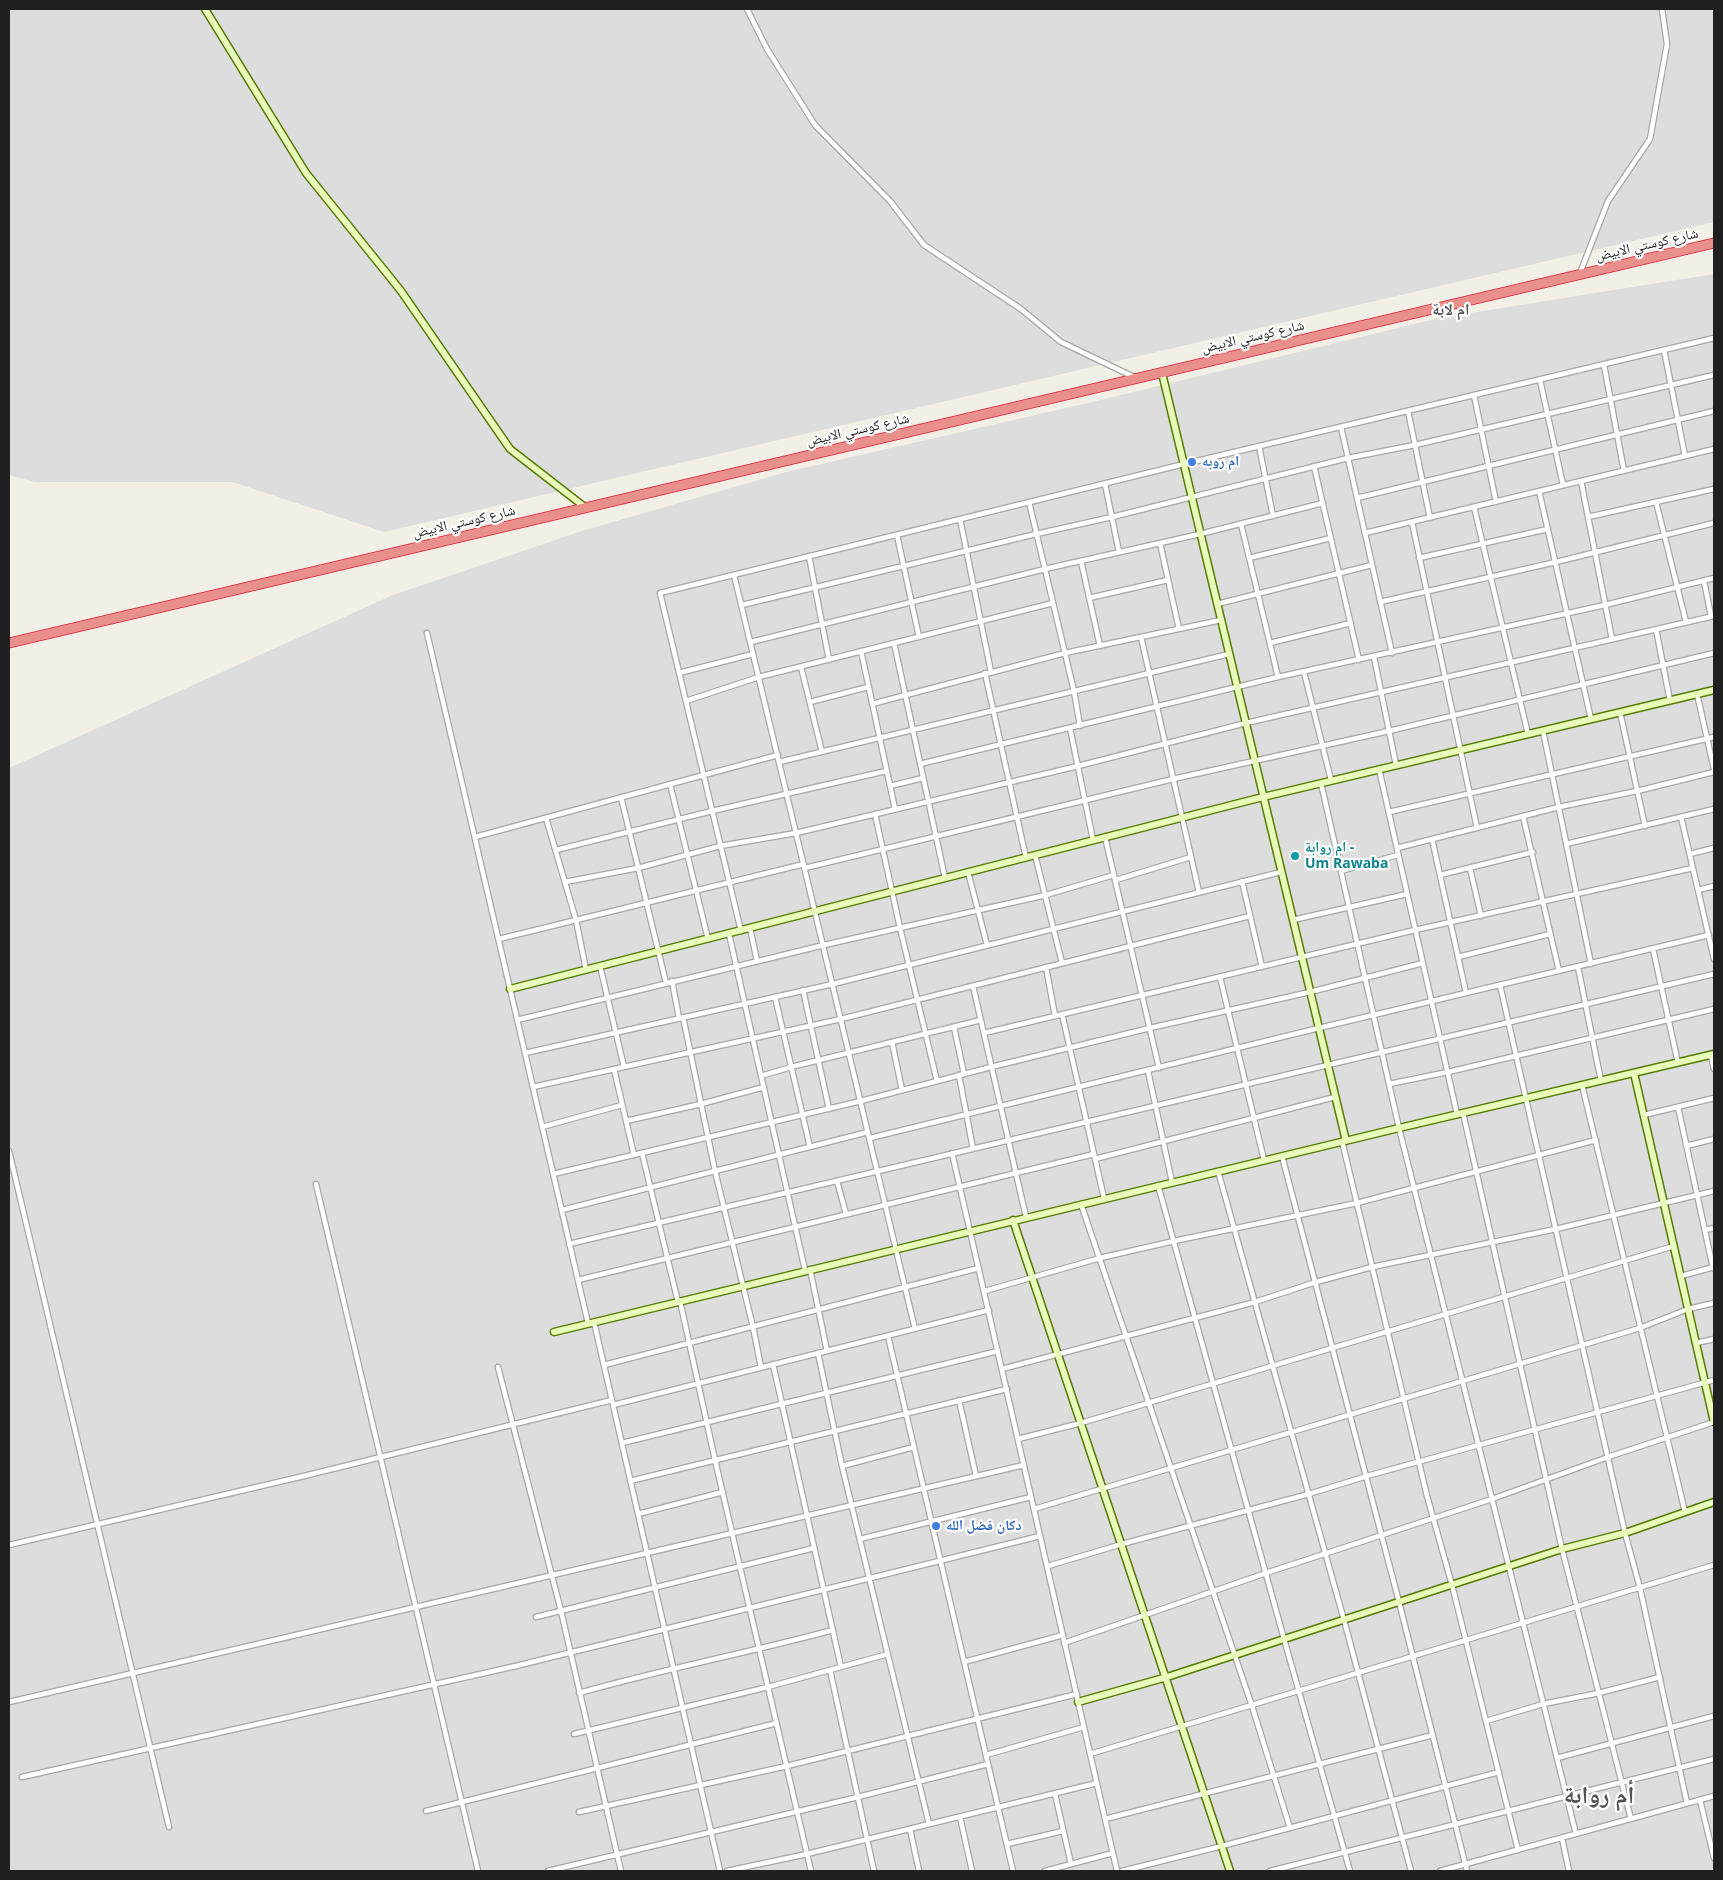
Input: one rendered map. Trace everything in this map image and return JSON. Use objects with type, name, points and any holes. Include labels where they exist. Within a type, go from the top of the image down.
[{"type":"highway","name":"شارع كوستي الابيض","points":[[9,642],[1714,243]]},
{"type":"street","points":[[205,9],[306,173],[401,291],[510,449],[586,508]]},
{"type":"street","points":[[747,9],[767,49],[815,125],[890,201],[924,245],[1021,310],[1061,342],[1137,379]]},
{"type":"street","points":[[1580,275],[1608,201],[1650,139],[1667,44],[1662,9]]},
{"type":"street","points":[[741,931],[660,593],[1184,464],[1714,338]]},
{"type":"street","points":[[1664,350],[1685,456]]},
{"type":"street","points":[[1604,365],[1624,471]]},
{"type":"street","points":[[1162,373],[1328,1065],[1357,1203],[1419,1462],[1452,1585],[1518,1850]]},
{"type":"street","points":[[742,605],[1112,517],[1314,466],[1415,446],[1714,375]]},
{"type":"street","points":[[1540,380],[1563,486]]},
{"type":"street","points":[[1474,395],[1496,502]]},
{"type":"street","points":[[1408,411],[1430,518]]},
{"type":"street","points":[[1357,498],[1714,411]]},
{"type":"street","points":[[1341,427],[1392,653]]},
{"type":"street","points":[[1259,446],[1274,516]]},
{"type":"street","points":[[1365,533],[1714,449]]},
{"type":"street","points":[[1314,466],[1359,660]]},
{"type":"street","points":[[1581,481],[1612,639]]},
{"type":"street","points":[[1104,484],[1119,552]]},
{"type":"street","points":[[1588,518],[1714,489]]},
{"type":"street","points":[[1540,491],[1591,719]]},
{"type":"street","points":[[1029,502],[1074,691],[1080,726]]},
{"type":"street","points":[[1656,502],[1686,622]]},
{"type":"street","points":[[751,642],[1045,569],[1200,534],[1323,503]]},
{"type":"street","points":[[1474,507],[1528,734]]},
{"type":"street","points":[[960,519],[991,672]]},
{"type":"street","points":[[1412,522],[1476,828]]},
{"type":"street","points":[[1380,602],[1556,562],[1714,522]]},
{"type":"street","points":[[1241,524],[1278,677]]},
{"type":"street","points":[[1419,558],[1548,528]]},
{"type":"street","points":[[897,535],[919,637]]},
{"type":"street","points":[[1249,558],[1331,538]]},
{"type":"street","points":[[1160,543],[1178,629]]},
{"type":"street","points":[[809,556],[829,660]]},
{"type":"street","points":[[1081,561],[1100,646]]},
{"type":"street","points":[[1217,604],[1372,565]]},
{"type":"street","points":[[734,575],[915,1328]]},
{"type":"street","points":[[920,764],[1278,677],[1567,614],[1714,578]]},
{"type":"street","points":[[1089,598],[1168,580]]},
{"type":"street","points":[[565,882],[638,868],[720,846],[796,832],[895,810],[1246,723],[1713,616],[1704,581]]},
{"type":"street","points":[[686,701],[759,677],[1053,603]]},
{"type":"street","points":[[872,704],[1065,654],[1221,620]]},
{"type":"street","points":[[1270,643],[1351,623]]},
{"type":"street","points":[[1656,629],[1670,701]]},
{"type":"street","points":[[427,633],[578,1280],[604,1365],[720,1871]]},
{"type":"street","points":[[1141,637],[1199,892]]},
{"type":"street","points":[[894,643],[945,878]]},
{"type":"street","points":[[861,652],[895,810]]},
{"type":"street","points":[[498,939],[729,882],[883,850],[1173,779],[1322,744],[1388,731],[1714,653]]},
{"type":"street","points":[[679,673],[754,654]]},
{"type":"street","points":[[780,762],[1229,654]]},
{"type":"street","points":[[1374,657],[1396,765]]},
{"type":"street","points":[[801,667],[822,752]]},
{"type":"street","points":[[1304,672],[1331,780]]},
{"type":"street","points":[[985,674],[1026,858]]},
{"type":"street","points":[[810,702],[868,687]]},
{"type":"street","points":[[510,989],[1263,796],[1714,690]]},
{"type":"street","points":[[1397,848],[1559,807],[1637,791],[1714,770],[1697,694]]},
{"type":"street","points":[[1620,712],[1644,826]]},
{"type":"street","points":[[1070,728],[1093,840]]},
{"type":"street","points":[[1543,730],[1591,964]]},
{"type":"street","points":[[1388,812],[1714,737]]},
{"type":"street","points":[[475,837],[778,755]]},
{"type":"street","points":[[1379,769],[1448,1072],[1477,1172],[1562,1549],[1631,1819]]},
{"type":"street","points":[[556,850],[712,811],[886,771]]},
{"type":"street","points":[[890,786],[923,778]]},
{"type":"street","points":[[1321,783],[1399,1128],[1576,1834]]},
{"type":"street","points":[[670,784],[708,939]]},
{"type":"street","points":[[622,797],[666,983]]},
{"type":"street","points":[[1566,844],[1714,809]]},
{"type":"street","points":[[875,814],[937,1081]]},
{"type":"street","points":[[1523,816],[1533,852],[1559,971]]},
{"type":"street","points":[[1681,817],[1714,959]]},
{"type":"street","points":[[546,818],[576,920],[586,970]]},
{"type":"street","points":[[1105,837],[1160,1068]]},
{"type":"street","points":[[1432,839],[1466,993]]},
{"type":"street","points":[[1690,854],[1714,848]]},
{"type":"street","points":[[1440,875],[1533,852]]},
{"type":"street","points":[[1035,855],[1062,963]]},
{"type":"street","points":[[1341,871],[1398,855]]},
{"type":"street","points":[[517,1020],[672,981],[1046,895],[1191,857]]},
{"type":"street","points":[[1470,868],[1481,916]]},
{"type":"street","points":[[984,1033],[1450,922],[1693,868]]},
{"type":"street","points":[[968,872],[987,945]]},
{"type":"street","points":[[525,1052],[833,984],[1281,872]]},
{"type":"street","points":[[1242,881],[1262,967]]},
{"type":"street","points":[[1698,890],[1714,886]]},
{"type":"street","points":[[1293,920],[1407,894]]},
{"type":"street","points":[[533,1087],[841,1019],[1250,916]]},
{"type":"street","points":[[750,928],[757,961]]},
{"type":"street","points":[[729,934],[795,1226],[827,1351]]},
{"type":"street","points":[[1458,957],[1550,934]]},
{"type":"street","points":[[870,1138],[1319,1028],[1709,936]]},
{"type":"street","points":[[1653,949],[1678,1063]]},
{"type":"street","points":[[553,1174],[861,1101],[991,1067],[1150,1028],[1310,992],[1423,963]]},
{"type":"street","points":[[600,966],[624,1067]]},
{"type":"street","points":[[1046,967],[1055,1016]]},
{"type":"street","points":[[1578,967],[1601,1080]]},
{"type":"street","points":[[570,1244],[1714,974]]},
{"type":"street","points":[[1220,977],[1264,1160]]},
{"type":"street","points":[[672,981],[691,1052],[715,1171],[761,1367]]},
{"type":"street","points":[[1500,985],[1582,1345],[1640,1588],[1687,1803]]},
{"type":"street","points":[[973,986],[1026,1217]]},
{"type":"street","points":[[803,990],[828,1109]]},
{"type":"street","points":[[775,996],[810,1147]]},
{"type":"street","points":[[1389,1084],[1448,1072],[1714,1008]]},
{"type":"street","points":[[1062,1014],[1104,1198]]},
{"type":"street","points":[[761,1076],[981,1020]]},
{"type":"street","points":[[954,1027],[972,1149]]},
{"type":"street","points":[[892,1042],[902,1090]]},
{"type":"street","points":[[554,1332],[970,1230],[1601,1080],[1713,1055],[1714,1069]]},
{"type":"street","points":[[614,1069],[634,1155]]},
{"type":"street","points":[[1148,1071],[1172,1182]]},
{"type":"street","points":[[1064,1643],[1213,1593],[1266,1573],[1326,1555],[1382,1534],[1492,1499],[1608,1456],[1714,1422],[1634,1073]]},
{"type":"street","points":[[1582,1085],[1685,1512]]},
{"type":"street","points":[[626,1121],[764,1087]]},
{"type":"street","points":[[578,1280],[886,1204],[1163,1142],[1335,1098]]},
{"type":"street","points":[[1644,1115],[1714,1098]]},
{"type":"street","points":[[542,1127],[622,1105]]},
{"type":"street","points":[[1678,1107],[1714,1268],[1681,1276]]},
{"type":"street","points":[[562,1210],[868,1132]]},
{"type":"street","points":[[1686,1146],[1714,1139]]},
{"type":"street","points":[[984,1291],[1100,1258],[1357,1203],[1596,1140]]},
{"type":"street","points":[[9,1151],[169,1827]]},
{"type":"street","points":[[642,1153],[658,1223],[690,1343],[715,1460],[811,1871]]},
{"type":"street","points":[[952,1154],[1117,1871]]},
{"type":"street","points":[[1282,1156],[1382,1534],[1467,1871]]},
{"type":"street","points":[[1218,1171],[1344,1620],[1411,1871]]},
{"type":"street","points":[[837,1181],[846,1214]]},
{"type":"street","points":[[316,1184],[478,1871]]},
{"type":"street","points":[[1158,1185],[1350,1871]]},
{"type":"street","points":[[1002,1369],[1255,1302],[1316,1282],[1372,1267],[1556,1229],[1714,1191]]},
{"type":"street","points":[[1082,1204],[1252,1706],[1272,1776],[1290,1828]]},
{"type":"street","points":[[1013,1220],[1183,1727],[1222,1846],[1227,1871]]},
{"type":"street","points":[[1705,1230],[1714,1228]]},
{"type":"street","points":[[1018,1439],[1149,1403],[1674,1246]]},
{"type":"street","points":[[604,1365],[979,1268]]},
{"type":"street","points":[[1034,1509],[1640,1328],[1688,1309],[1714,1303]]},
{"type":"street","points":[[9,1545],[512,1425],[699,1383],[989,1310]]},
{"type":"street","points":[[888,1336],[1013,1871]]},
{"type":"street","points":[[1696,1343],[1714,1339]]},
{"type":"street","points":[[622,1444],[707,1421],[827,1394],[998,1351]]},
{"type":"street","points":[[818,1353],[842,1466],[929,1824]]},
{"type":"street","points":[[773,1364],[841,1667]]},
{"type":"street","points":[[498,1367],[561,1611],[621,1871]]},
{"type":"street","points":[[1048,1566],[1714,1380]]},
{"type":"street","points":[[630,1480],[1007,1389]]},
{"type":"street","points":[[959,1400],[976,1476]]},
{"type":"street","points":[[842,1466],[914,1447]]},
{"type":"street","points":[[9,1702],[1024,1465]]},
{"type":"street","points":[[638,1514],[723,1492]]},
{"type":"street","points":[[860,1539],[1032,1497]]},
{"type":"street","points":[[1078,1702],[1166,1677],[1562,1549],[1626,1533],[1714,1502]]},
{"type":"street","points":[[22,1778],[570,1653],[1040,1536]]},
{"type":"street","points":[[536,1617],[814,1548]]},
{"type":"street","points":[[1090,1754],[1714,1565]]},
{"type":"street","points":[[579,1693],[673,1668],[760,1650],[832,1630]]},
{"type":"street","points":[[964,1662],[1063,1635]]},
{"type":"street","points":[[574,1734],[768,1687],[888,1654]]},
{"type":"street","points":[[830,1670],[874,1871]]},
{"type":"street","points":[[1486,1721],[1543,1704],[1599,1693],[1660,1677]]},
{"type":"street","points":[[579,1812],[787,1766],[1077,1694]]},
{"type":"street","points":[[1557,1758],[1714,1716]]},
{"type":"street","points":[[426,1811],[777,1723]]},
{"type":"street","points":[[986,1755],[1084,1727]]},
{"type":"street","points":[[1105,1819],[1433,1736]]},
{"type":"street","points":[[1270,1871],[1567,1798],[1714,1759]]},
{"type":"street","points":[[548,1871],[797,1812],[988,1764]]},
{"type":"street","points":[[1122,1871],[1499,1772]]},
{"type":"street","points":[[727,1871],[807,1854],[1097,1784]]},
{"type":"street","points":[[1055,1794],[1071,1864]]},
{"type":"street","points":[[1440,1871],[1714,1796]]},
{"type":"street","points":[[1700,1800],[1714,1858]]},
{"type":"street","points":[[960,1817],[972,1871]]},
{"type":"street","points":[[910,1829],[918,1871]]},
{"type":"street","points":[[1007,1844],[1063,1831]]},
{"type":"street","points":[[1562,1838],[1569,1871]]},
{"type":"street","points":[[1045,1871],[1113,1853]]},
{"type":"shaded area","points":[[9,9],[1714,9],[1714,222],[384,532],[233,482],[35,482],[9,475]]},
{"type":"shaded area","points":[[1714,274],[1714,1871],[9,1871],[9,768],[393,595],[582,531],[786,472],[1088,403],[1439,318]]},
{"type":"place","name":"ام روبه","points":[[1192,462]]},
{"type":"place","name":"ام روابة - Um Rawaba","points":[[1295,856]]},
{"type":"place","name":"دكان فضل الله","points":[[936,1526]]},
{"type":"district","name":"ام لابة","points":[[1451,310]]},
{"type":"district","name":"أم روابة","points":[[1599,1796]]}]
